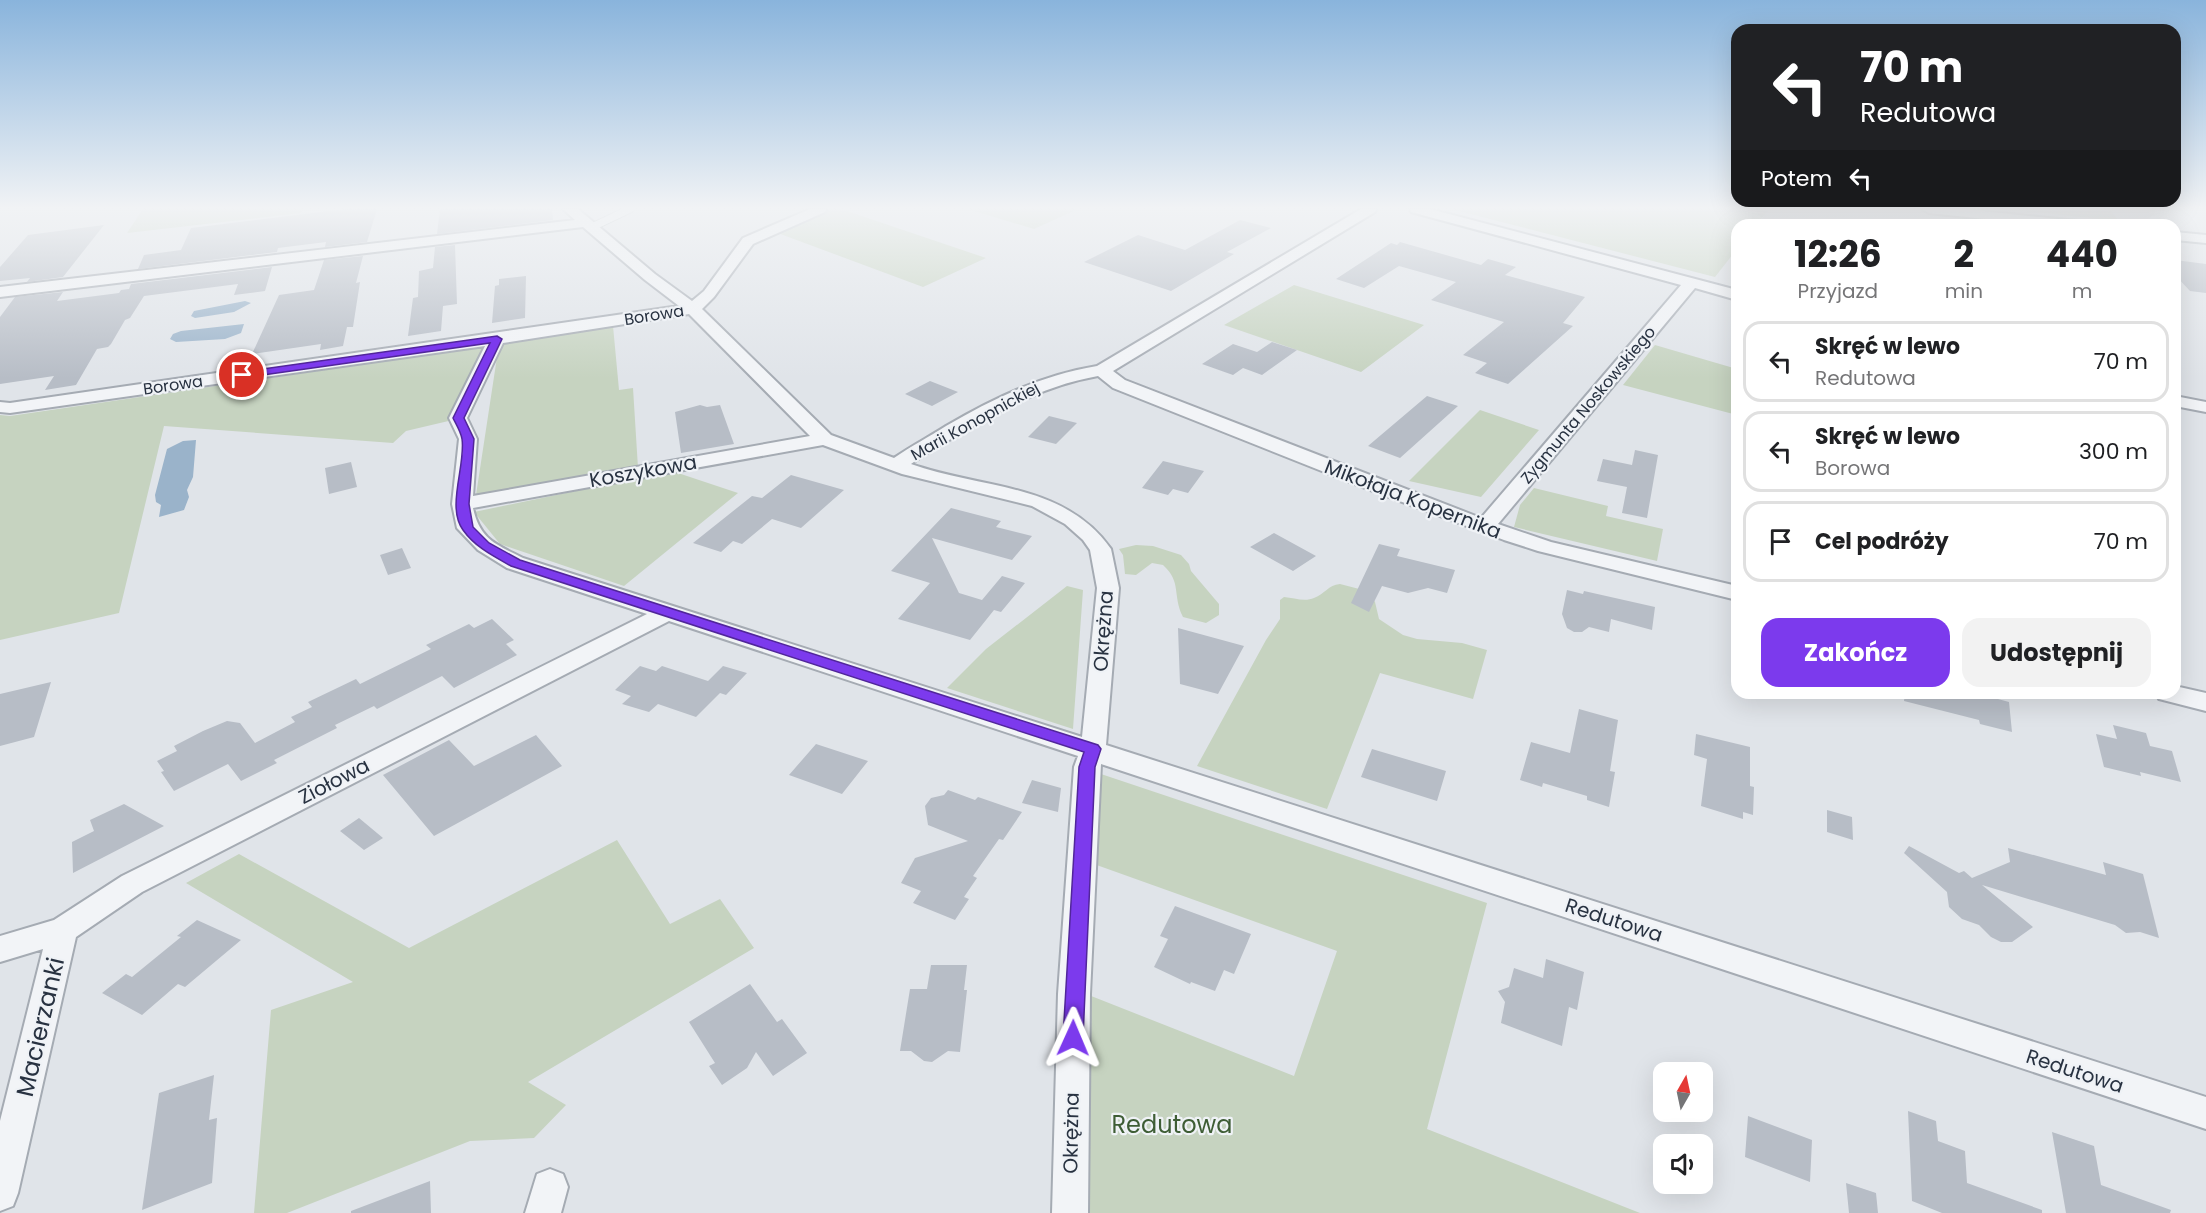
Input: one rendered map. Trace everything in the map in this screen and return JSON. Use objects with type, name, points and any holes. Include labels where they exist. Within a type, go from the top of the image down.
[{"type":"street","points":[[0,292],[231,266]]},
{"type":"street","name":"Okrężna","points":[[638,266],[693,309],[824,439],[896,466],[1039,502],[1072,520],[1090,536],[1100,549],[1108,588],[1093,749],[1087,767],[1074,994],[1070,1213]]},
{"type":"street","points":[[693,309],[708,294],[729,266]]},
{"type":"street","name":"Marii Konopnickiej","points":[[896,466],[912,454],[1031,387],[1058,377],[1102,370],[1276,266]]},
{"type":"street","points":[[1626,266],[1731,293]]},
{"type":"street","name":"Zygmunta Noskowskiego","points":[[1485,526],[1691,283]]},
{"type":"street","name":"Borowa","points":[[5,407],[497,339],[693,309]]},
{"type":"street","name":"Redutowa","points":[[497,339],[458,418],[468,439],[462,504],[467,528],[485,546],[515,563],[1093,749],[2206,1113]]},
{"type":"street","name":"Mikołaja Kopernika","points":[[1102,370],[1119,384],[1369,483],[1545,548],[1731,592]]},
{"type":"street","points":[[2181,402],[2206,407]]},
{"type":"street","name":"Koszykowa","points":[[462,504],[824,439]]},
{"type":"street","name":"Ziołowa","points":[[0,949],[63,930],[132,884],[669,612]]},
{"type":"street","points":[[2181,696],[2206,702]]},
{"type":"street","name":"Macierzanki","points":[[0,1193],[63,930]]},
{"type":"green space","points":[[865,266],[969,266],[923,287]]},
{"type":"green space","points":[[1671,266],[1724,266],[1715,277]]},
{"type":"green space","points":[[1294,285],[1424,325],[1361,372],[1224,325]]},
{"type":"green space","points":[[613,326],[619,390],[633,388],[638,468],[476,495],[499,344]]},
{"type":"green space","points":[[1655,345],[1731,367],[1731,413],[1623,385]]},
{"type":"green space","points":[[482,347],[457,419],[406,431],[393,443],[164,426],[119,613],[0,640],[0,415],[10,416]]},
{"type":"green space","points":[[1480,410],[1539,430],[1481,497],[1409,481]]},
{"type":"green space","points":[[672,471],[738,493],[624,586],[500,544],[474,512]]},
{"type":"green space","points":[[1534,488],[1608,506],[1606,516],[1663,529],[1657,561],[1514,527],[1520,505]]},
{"type":"green space","points":[[1136,545],[1153,546],[1181,555],[1189,564],[1191,571],[1219,604],[1219,615],[1206,623],[1183,617],[1173,577],[1163,565],[1152,563],[1136,575],[1125,574],[1123,555],[1119,549]]},
{"type":"green space","points":[[1340,584],[1367,591],[1375,602],[1379,619],[1403,635],[1417,639],[1462,643],[1487,650],[1473,699],[1380,673],[1327,809],[1197,766],[1266,640],[1280,619],[1280,600],[1284,597],[1311,599],[1332,586]]},
{"type":"green space","points":[[1067,586],[1083,590],[1073,729],[947,688],[986,649]]},
{"type":"green space","points":[[1098,773],[1487,903],[1427,1129],[1640,1213],[1083,1213],[1081,992],[1294,1076],[1337,951],[1091,863]]},
{"type":"green space","points":[[617,840],[670,924],[720,899],[754,948],[528,1082],[566,1105],[534,1138],[470,1141],[287,1213],[254,1213],[271,1010],[353,982],[186,883],[239,854],[409,948]]},
{"type":"water","points":[[245,301],[251,303],[234,312],[195,318],[191,316],[194,311]]},
{"type":"water","points":[[244,324],[241,333],[225,339],[176,342],[170,339],[173,334],[181,331]]},
{"type":"water","points":[[196,440],[193,477],[187,490],[189,497],[184,510],[159,517],[161,505],[156,502],[155,495],[167,449],[183,441]]},
{"type":"building","points":[[72,266],[63,277],[27,282],[30,278],[0,281],[0,267]]},
{"type":"building","points":[[139,266],[166,266],[138,269]]},
{"type":"building","points":[[322,266],[361,266],[356,283],[360,282],[353,327],[347,327],[343,346],[320,350],[321,344],[252,354],[279,295],[314,290]]},
{"type":"building","points":[[433,266],[456,266],[457,304],[443,306],[441,331],[408,336],[413,298],[418,297],[419,271],[433,268]]},
{"type":"building","points":[[1095,266],[1214,266],[1171,291]]},
{"type":"building","points":[[1356,266],[1511,266],[1516,267],[1505,275],[1585,297],[1563,323],[1573,326],[1508,384],[1475,373],[1487,363],[1463,355],[1504,322],[1431,300],[1456,282],[1399,266],[1364,288],[1336,279]]},
{"type":"building","points":[[2181,266],[2206,266],[2206,293],[2190,291],[2181,281]]},
{"type":"building","points":[[272,267],[265,291],[234,295],[238,284],[144,296],[130,318],[125,320],[111,344],[108,347],[97,349],[76,385],[45,390],[54,376],[0,384],[0,317],[15,297],[63,292],[57,301],[119,293],[121,290],[129,289],[131,284]]},
{"type":"building","points":[[526,276],[525,318],[492,323],[495,286],[499,285],[499,279]]},
{"type":"building","points":[[1272,342],[1297,350],[1262,375],[1243,368],[1233,375],[1202,364],[1233,344],[1257,352]]},
{"type":"building","points":[[930,381],[958,392],[932,406],[905,394]]},
{"type":"building","points":[[1427,396],[1458,406],[1400,458],[1368,446]]},
{"type":"building","points":[[700,405],[707,407],[720,405],[734,444],[681,453],[675,412]]},
{"type":"building","points":[[1049,416],[1077,423],[1056,444],[1028,437]]},
{"type":"building","points":[[1635,450],[1658,455],[1647,518],[1622,513],[1627,487],[1597,481],[1603,459],[1632,465]]},
{"type":"building","points":[[1163,461],[1204,471],[1188,493],[1173,489],[1168,495],[1142,488]]},
{"type":"building","points":[[351,462],[357,487],[329,494],[325,468]]},
{"type":"building","points":[[791,475],[844,490],[801,528],[772,519],[742,544],[733,541],[721,552],[693,543],[752,496],[762,498]]},
{"type":"building","points":[[951,508],[1001,521],[996,527],[1032,536],[1012,560],[932,538],[959,593],[982,600],[1002,576],[1025,583],[1001,612],[994,610],[970,640],[898,619],[930,583],[891,571]]},
{"type":"building","points":[[1274,533],[1316,556],[1293,571],[1250,547]]},
{"type":"building","points":[[1379,544],[1400,549],[1397,556],[1455,570],[1447,593],[1428,588],[1408,593],[1382,586],[1369,612],[1351,603]]},
{"type":"building","points":[[402,548],[411,568],[388,575],[380,555]]},
{"type":"building","points":[[1567,590],[1583,594],[1584,591],[1655,607],[1652,630],[1611,619],[1609,632],[1589,627],[1582,632],[1574,632],[1567,628],[1562,614]]},
{"type":"building","points":[[492,619],[514,640],[506,644],[517,655],[454,688],[442,676],[377,709],[374,706],[335,725],[337,728],[274,760],[277,763],[241,781],[228,764],[174,791],[161,772],[164,771],[157,761],[177,751],[174,746],[203,731],[227,721],[240,723],[255,743],[295,722],[291,717],[312,707],[308,702],[356,679],[360,684],[431,649],[426,645],[469,624],[474,628]]},
{"type":"building","points":[[1178,628],[1244,646],[1218,694],[1180,684]]},
{"type":"building","points":[[640,666],[656,671],[662,666],[708,681],[723,666],[747,673],[726,695],[720,693],[696,717],[658,704],[649,712],[622,704],[631,696],[615,690]]},
{"type":"building","points":[[51,682],[34,737],[0,746],[0,694]]},
{"type":"building","points":[[1904,699],[1998,699],[2009,702],[2012,732],[1980,724],[1979,720],[1904,701]]},
{"type":"building","points":[[1579,709],[1618,720],[1610,771],[1615,772],[1609,807],[1587,800],[1587,796],[1543,783],[1542,787],[1520,780],[1531,742],[1570,753]]},
{"type":"building","points":[[2113,725],[2146,733],[2150,746],[2172,751],[2181,782],[2140,772],[2141,776],[2104,767],[2096,734],[2117,739]]},
{"type":"building","points":[[1696,734],[1750,747],[1750,786],[1754,787],[1753,815],[1743,812],[1743,819],[1701,806],[1707,759],[1694,755]]},
{"type":"building","points":[[536,735],[562,766],[434,836],[383,775],[449,740],[474,766]]},
{"type":"building","points":[[816,744],[868,761],[842,794],[789,775]]},
{"type":"building","points":[[1372,749],[1446,771],[1437,801],[1361,777]]},
{"type":"building","points":[[1032,780],[1061,788],[1058,812],[1022,803]]},
{"type":"building","points":[[948,790],[975,800],[978,797],[1022,812],[1003,840],[999,839],[973,876],[977,878],[964,897],[969,899],[955,920],[913,903],[921,891],[901,883],[915,858],[968,841],[928,825],[925,806],[931,798],[944,795]]},
{"type":"building","points":[[124,804],[164,826],[73,873],[72,842],[94,831],[90,820]]},
{"type":"building","points":[[1827,810],[1852,817],[1853,840],[1827,832]]},
{"type":"building","points":[[359,818],[383,838],[364,850],[340,831]]},
{"type":"building","points":[[1909,846],[1959,873],[1964,871],[1972,878],[2010,862],[2008,848],[2106,875],[2103,862],[2143,874],[2159,938],[2140,932],[2126,933],[2115,925],[1982,885],[2033,927],[2012,942],[2001,942],[1991,937],[1979,925],[1962,919],[1949,907],[1947,892],[1904,853]]},
{"type":"building","points":[[1175,906],[1251,934],[1234,974],[1224,970],[1215,991],[1191,982],[1190,984],[1154,967],[1168,939],[1160,936]]},
{"type":"building","points":[[197,920],[241,940],[185,987],[178,984],[142,1015],[102,993],[126,974],[132,977],[181,937],[177,936]]},
{"type":"building","points":[[1546,959],[1584,972],[1577,1010],[1569,1007],[1562,1046],[1501,1023],[1505,1002],[1498,991],[1509,987],[1514,968],[1543,978]]},
{"type":"building","points":[[931,965],[967,965],[964,990],[967,990],[960,1052],[948,1051],[932,1062],[924,1061],[911,1051],[900,1051],[910,989],[927,989]]},
{"type":"building","points":[[750,984],[777,1022],[782,1019],[807,1053],[773,1076],[756,1052],[747,1068],[722,1085],[709,1066],[715,1063],[689,1022]]},
{"type":"building","points":[[214,1075],[209,1120],[217,1118],[212,1183],[142,1210],[159,1093]]},
{"type":"building","points":[[1908,1111],[1936,1121],[1938,1141],[1965,1151],[1967,1183],[2042,1210],[2042,1213],[1942,1213],[1912,1201]]},
{"type":"building","points":[[1748,1116],[1812,1140],[1810,1182],[1745,1157]]},
{"type":"building","points":[[2052,1132],[2094,1146],[2101,1185],[2171,1210],[2170,1213],[2066,1213]]},
{"type":"building","points":[[430,1181],[431,1213],[351,1213],[351,1211]]},
{"type":"building","points":[[1846,1183],[1876,1193],[1878,1213],[1849,1213]]},
{"type":"route","points":[[242,375],[497,339],[458,418],[468,439],[462,504],[467,528],[485,546],[515,563],[1093,749],[1087,767],[1073,1038]]}]
